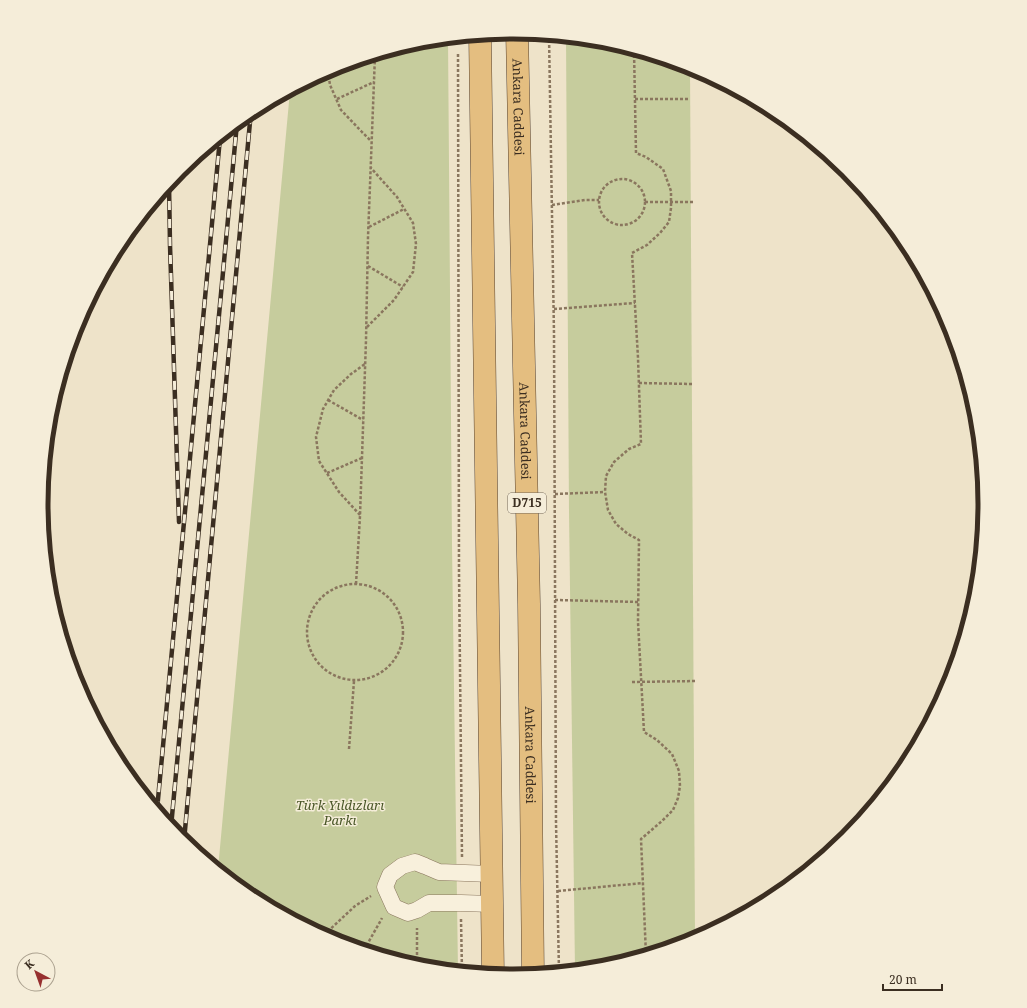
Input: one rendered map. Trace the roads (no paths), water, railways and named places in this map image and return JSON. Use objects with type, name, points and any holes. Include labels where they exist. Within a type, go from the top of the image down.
[{"type":"highway","name":"Ankara Caddesi","points":[[517,39],[529,604],[533,968]]},
{"type":"highway","points":[[480,40],[493,968]]},
{"type":"street","points":[[492,874],[439,872],[415,862],[402,866],[390,875],[385,888],[394,906],[408,913],[429,903],[492,904]]},
{"type":"railway","points":[[185,833],[250,121]]},
{"type":"railway","points":[[172,819],[236,130]]},
{"type":"railway","points":[[158,803],[219,144]]},
{"type":"railway","points":[[169,192],[179,522]]},
{"type":"park label","name":"Türk Yıldızları Parkı","points":[[340,812]]}]
